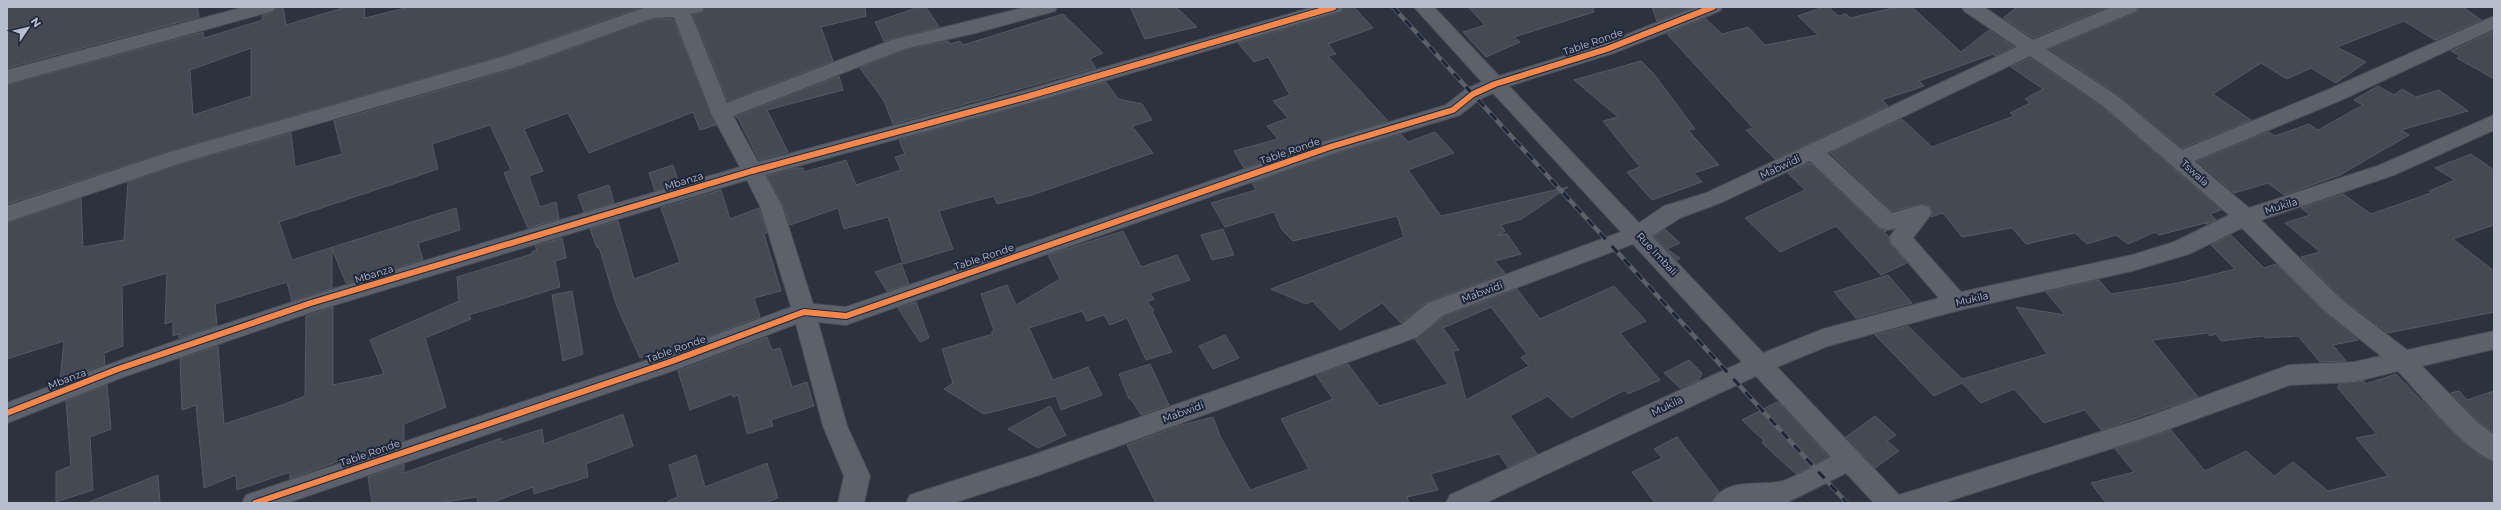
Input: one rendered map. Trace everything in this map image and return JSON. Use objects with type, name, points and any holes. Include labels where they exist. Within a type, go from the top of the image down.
[{"type":"street","points":[[7,77],[266,7]]},
{"type":"street","points":[[721,113],[899,44],[976,27],[1048,7]]},
{"type":"street","name":"Mbanza","points":[[7,413],[118,369],[311,303],[752,171],[1026,97],[1334,7]]},
{"type":"street","name":"Rue Imbali","points":[[1424,7],[1890,503]]},
{"type":"street","name":"Table Ronde","points":[[255,503],[667,363],[804,312],[846,316],[1330,147],[1453,110],[1473,94],[1495,84],[1607,49],[1713,7]]},
{"type":"street","name":"Tswala","points":[[1971,7],[2033,47],[2109,100],[2180,159],[2245,217],[2334,306],[2402,360],[2466,426],[2494,450]]},
{"type":"street","name":"Mabwidi","points":[[919,503],[1030,467],[1409,331],[1436,309],[1638,234],[1672,212],[1713,198],[2033,47],[2129,7]]},
{"type":"street","points":[[7,214],[177,158],[512,61],[650,12],[688,9],[721,113],[771,206],[804,312],[835,426],[857,476],[851,503]]},
{"type":"street","points":[[2180,159],[2332,96],[2494,22]]},
{"type":"street","name":"Mukila","points":[[1459,503],[1760,364],[1823,338],[1956,302],[2132,263],[2181,248],[2245,217],[2323,194],[2387,170],[2494,122]]},
{"type":"street","points":[[1813,152],[1888,222],[1922,214],[1900,238],[1956,302]]},
{"type":"street","points":[[1908,503],[2147,427],[2289,375],[2354,372],[2494,340]]},
{"type":"street","points":[[1725,503],[1740,495],[1788,491],[1849,460]]},
{"type":"building","points":[[7,7],[197,7],[199,17],[7,68]]},
{"type":"building","points":[[276,7],[283,7],[286,25],[346,7],[364,7],[365,18],[409,7],[642,7],[505,55],[170,151],[7,204],[7,85],[203,32],[204,38],[263,20],[262,16],[273,12]],"holes":[[[251,48],[251,96],[193,115],[190,70]]]},
{"type":"building","points":[[705,7],[865,7],[866,16],[821,27],[833,61],[728,101],[693,15],[702,12]]},
{"type":"building","points":[[919,7],[926,7],[939,27],[884,41],[875,22]]},
{"type":"building","points":[[1130,7],[1176,7],[1197,27],[1145,39]]},
{"type":"building","points":[[1344,7],[1354,7],[1373,28],[1328,44],[1336,54],[1328,56],[1388,121],[1244,168],[1234,151],[1278,139],[1267,126],[1288,118],[1273,101],[1290,95],[1268,57],[1254,62],[1238,43],[1341,12]]},
{"type":"building","points":[[1468,7],[1593,7],[1594,12],[1514,37],[1520,42],[1486,57],[1463,32],[1485,25]]},
{"type":"building","points":[[1652,7],[1692,7],[1657,21]]},
{"type":"building","points":[[1823,7],[1828,7],[1839,16],[1846,14],[1850,18],[1897,7],[1912,7],[1961,52],[1989,30],[2014,47],[1995,56],[1993,54],[1919,81],[1924,86],[1882,100],[1888,106],[1775,159],[1746,130],[1753,128],[1667,34],[1705,18],[1722,34],[1748,27],[1765,45],[1818,35],[1798,16]]},
{"type":"building","points":[[2017,7],[2108,7],[2033,38],[2003,18]]},
{"type":"building","points":[[2139,7],[2463,7],[2481,20],[2435,40],[2404,21],[2337,47],[2366,62],[2336,83],[2311,68],[2287,79],[2261,63],[2213,94],[2251,120],[2182,148],[2117,94],[2049,49],[2137,12]]},
{"type":"building","points":[[1063,14],[1103,53],[1090,59],[1096,68],[893,124],[884,101],[860,68],[904,50],[948,41],[950,44],[960,41],[963,45]]},
{"type":"building","points":[[653,19],[673,19],[716,125],[700,130],[693,112],[589,153],[568,113],[524,129],[543,171],[529,176],[540,207],[556,202],[559,219],[528,228],[504,173],[511,170],[490,125],[432,144],[438,169],[279,222],[292,260],[456,208],[460,230],[418,243],[423,260],[346,283],[332,249],[332,288],[292,301],[287,282],[215,304],[217,326],[179,338],[179,334],[173,336],[173,321],[165,324],[167,273],[122,286],[123,346],[104,353],[105,364],[60,381],[64,341],[7,359],[7,223],[81,198],[83,247],[124,240],[128,182],[184,163],[291,133],[295,167],[342,154],[334,121],[520,67]]},
{"type":"building","points":[[2494,31],[2494,79],[2457,58],[2460,56],[2451,51]]},
{"type":"building","points":[[2030,58],[2101,106],[2221,210],[2210,214],[2216,220],[2206,224],[2209,222],[2159,235],[2155,232],[2128,244],[2116,235],[2087,244],[2075,233],[2026,244],[2012,228],[1962,237],[1943,213],[1931,217],[1933,212],[1929,206],[1921,204],[1892,211],[1830,153],[1902,119],[1932,147],[2014,116],[2010,113],[2030,103],[2025,99],[2043,89],[2011,67]]},
{"type":"building","points":[[1641,61],[1654,74],[1695,129],[1688,130],[1719,165],[1694,173],[1702,182],[1652,200],[1627,172],[1640,167],[1603,121],[1618,117],[1574,80]]},
{"type":"building","points":[[839,76],[843,90],[767,110],[788,152],[759,160],[738,118],[735,117]]},
{"type":"building","points":[[1106,82],[1118,99],[1142,104],[1152,120],[1132,126],[1153,153],[1032,195],[997,204],[994,196],[939,211],[953,249],[903,264],[888,217],[844,229],[838,208],[790,225],[783,205],[767,176],[796,168],[803,168],[804,172],[846,160],[856,185],[901,170],[895,157],[905,154],[899,140]]},
{"type":"building","points":[[2378,86],[2394,95],[2402,89],[2416,97],[2439,90],[2468,111],[2401,130],[2409,135],[2340,175],[2284,195],[2268,183],[2234,193],[2197,161],[2268,132],[2275,136],[2309,124],[2318,130],[2363,105],[2354,100]]},
{"type":"building","points":[[1435,132],[1454,153],[1408,170],[1441,216],[1568,187],[1522,219],[1501,225],[1505,231],[1498,235],[1507,234],[1521,254],[1495,261],[1505,273],[1427,302],[1401,323],[1382,303],[1340,330],[1312,301],[1306,304],[1271,289],[1404,237],[1397,216],[1293,241],[1282,230],[1274,212],[1225,227],[1211,203],[1256,190],[1252,183],[1337,153],[1401,134],[1408,142]]},
{"type":"building","points":[[2471,154],[2494,170],[2494,225],[2453,239],[2494,271],[2494,312],[2388,333],[2343,299],[2301,257],[2320,252],[2285,223],[2310,215],[2301,208],[2343,194],[2371,214],[2431,193],[2429,191],[2455,180],[2435,168]]},
{"type":"building","points":[[1810,163],[1879,229],[1887,231],[1884,232],[1888,236],[1891,245],[1907,263],[1881,275],[1836,226],[1780,252],[1745,218],[1805,190],[1788,173]]},
{"type":"building","points":[[673,165],[679,184],[655,191],[649,173]]},
{"type":"building","points":[[609,185],[614,203],[584,212],[578,195]]},
{"type":"building","points":[[721,190],[730,219],[759,208],[767,233],[764,234],[781,291],[754,298],[760,317],[671,350],[669,345],[640,358],[616,304],[599,247],[597,248],[590,229],[618,221],[634,279],[680,262],[661,208]]},
{"type":"building","points":[[1223,229],[1234,255],[1212,260],[1201,235]]},
{"type":"building","points":[[1665,229],[1680,243],[1667,249],[1680,258],[1677,260],[1654,236]]},
{"type":"building","points":[[1123,231],[1141,267],[1177,255],[1190,280],[1150,293],[1154,299],[1147,302],[1154,310],[1152,311],[1172,352],[1146,360],[1127,318],[1110,325],[1104,315],[1087,321],[1082,311],[1029,328],[1053,380],[1088,367],[1102,395],[1061,410],[1056,396],[984,414],[944,389],[953,383],[942,349],[993,334],[991,332],[994,331],[981,294],[1007,285],[1016,305],[1060,279],[1048,255]]},
{"type":"building","points":[[2231,235],[2264,268],[2276,264],[2325,313],[2358,340],[2333,345],[2346,361],[2320,362],[2298,336],[2265,338],[2263,336],[2221,341],[2216,334],[2210,336],[2208,333],[2152,340],[2198,397],[2101,430],[2085,410],[2044,423],[2014,389],[1981,403],[1962,383],[1934,396],[1875,335],[1908,326],[1962,379],[2047,354],[2016,307],[2065,315],[2046,292],[2099,280],[2111,294],[2178,283],[2235,269],[2211,245]]},
{"type":"building","points":[[562,238],[566,258],[555,261],[560,287],[469,315],[471,319],[425,338],[446,407],[404,424],[404,440],[363,454],[363,452],[290,479],[290,472],[237,490],[236,475],[204,488],[196,405],[182,410],[180,359],[218,346],[224,424],[285,404],[305,396],[306,316],[333,307],[333,385],[384,374],[370,340],[459,301],[457,277],[532,254],[532,252],[537,250],[535,246]]},
{"type":"building","points":[[901,263],[909,284],[887,291],[875,272]]},
{"type":"building","points":[[1888,275],[1912,303],[1856,318],[1834,292]]},
{"type":"building","points":[[1614,286],[1646,321],[1620,333],[1660,380],[1628,394],[1625,390],[1571,418],[1548,396],[1510,416],[1537,454],[1508,467],[1499,454],[1431,474],[1438,490],[1407,497],[1409,503],[1156,503],[1127,445],[1178,426],[1213,417],[1220,436],[1250,490],[1309,469],[1281,419],[1333,399],[1316,375],[1348,364],[1379,406],[1448,384],[1415,339],[1445,316],[1517,289],[1540,319]],"holes":[[[1491,307],[1527,354],[1521,358],[1529,366],[1466,400],[1453,351],[1459,350],[1443,328]]]},
{"type":"building","points":[[572,291],[583,354],[563,361],[552,295]]},
{"type":"building","points":[[916,302],[929,338],[920,342],[898,308]]},
{"type":"building","points":[[1225,335],[1239,358],[1213,369],[1199,346]]},
{"type":"building","points":[[767,337],[772,350],[780,348],[792,387],[807,382],[814,406],[771,420],[773,426],[747,434],[738,395],[733,397],[732,394],[690,410],[678,371]]},
{"type":"building","points":[[1689,360],[1702,373],[1699,380],[1680,388],[1664,373]]},
{"type":"building","points":[[1150,364],[1169,405],[1141,415],[1131,399],[1129,399],[1119,374]]},
{"type":"building","points":[[2396,374],[2455,435],[2481,456],[2494,462],[2494,503],[2106,503],[2091,483],[2134,472],[2115,449],[2171,430],[2205,471],[2246,451],[2274,476],[2293,462],[2328,491],[2388,476],[2356,438],[2377,434],[2337,387],[2340,386],[2338,384],[2364,381],[2366,384]]},
{"type":"building","points":[[107,385],[111,429],[90,437],[93,490],[56,502],[56,472],[71,466],[66,401]]},
{"type":"building","points":[[2459,391],[2467,400],[2494,391],[2494,433],[2476,419],[2451,393]]},
{"type":"building","points":[[1777,402],[1829,457],[1796,474],[1762,443],[1764,441],[1742,420]]},
{"type":"building","points":[[1050,406],[1066,435],[1038,448],[1008,429]]},
{"type":"building","points":[[623,414],[633,446],[586,464],[588,477],[534,494],[533,487],[491,503],[478,503],[477,497],[438,503],[372,503],[368,477],[404,464],[404,473],[501,438],[502,442],[542,429],[544,444]]},
{"type":"building","points":[[1875,416],[1896,435],[1887,441],[1899,451],[1875,468],[1846,437]]},
{"type":"building","points":[[1677,437],[1719,492],[1711,503],[1655,503],[1632,472],[1662,458],[1654,449]]},
{"type":"building","points":[[696,455],[705,487],[767,463],[778,498],[764,503],[668,503],[668,501],[678,497],[669,465]]},
{"type":"building","points":[[158,475],[160,503],[89,502]]},
{"type":"railway","points":[[1393,7],[1847,503]]},
{"type":"cycle path","points":[[7,413],[118,369],[311,303],[752,171],[1026,97],[1334,7]]},
{"type":"cycle path","points":[[255,503],[667,363],[804,312],[846,316],[1330,147],[1453,110],[1473,94],[1495,84],[1607,49],[1713,7]]}]
